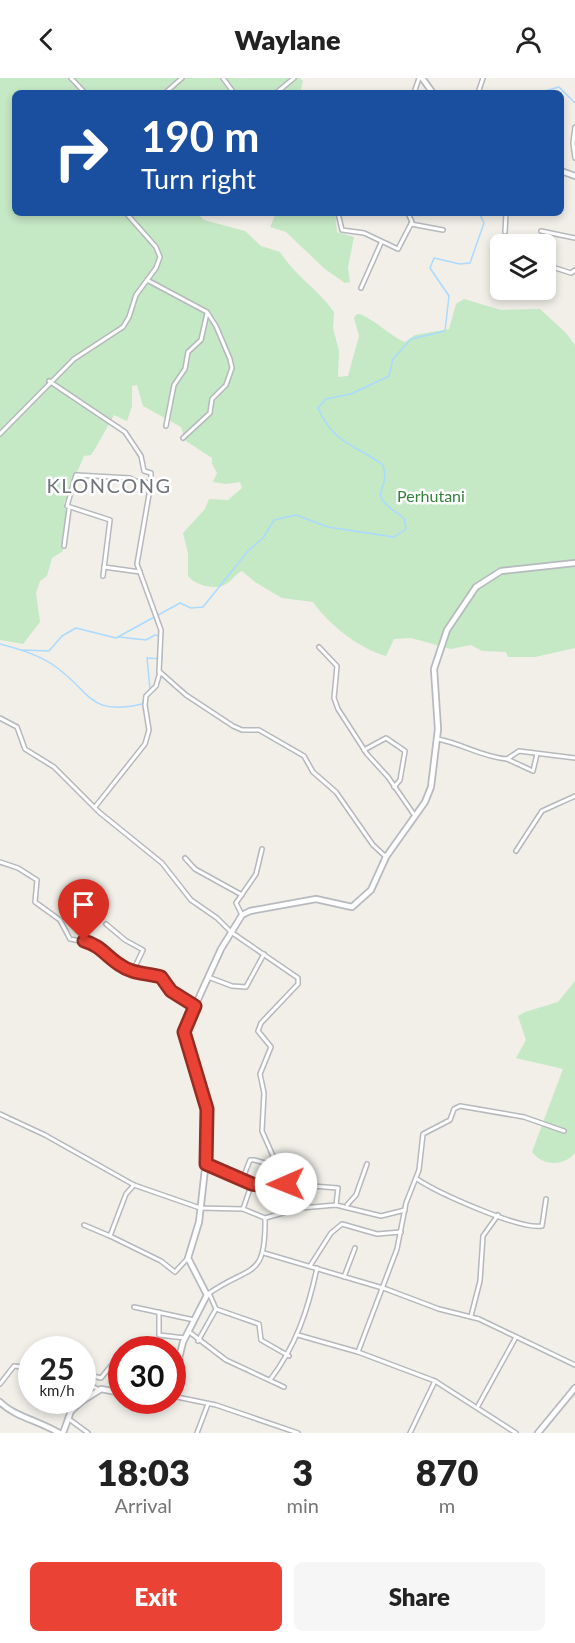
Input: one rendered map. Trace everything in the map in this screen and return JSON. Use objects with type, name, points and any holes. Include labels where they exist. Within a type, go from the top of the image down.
[{"type":"street","points":[[71,78],[82,90]]},
{"type":"street","points":[[169,90],[183,78]]},
{"type":"street","points":[[280,90],[294,78]]},
{"type":"street","points":[[420,78],[430,90]]},
{"type":"street","points":[[575,127],[573,143],[575,158]]},
{"type":"street","points":[[0,434],[49,381],[74,359],[123,327],[129,318],[136,295],[156,268],[159,254],[148,236],[129,216]]},
{"type":"street","points":[[339,216],[341,229],[361,232],[398,249],[411,224],[410,216]]},
{"type":"street","points":[[505,232],[506,216]]},
{"type":"street","points":[[411,224],[443,230]]},
{"type":"street","points":[[542,231],[575,238]]},
{"type":"street","points":[[362,288],[381,242]]},
{"type":"street","points":[[556,268],[571,273],[575,270]]},
{"type":"street","points":[[146,280],[153,281],[166,292],[207,312],[224,343],[232,368],[225,387],[212,399],[210,412],[183,438]]},
{"type":"street","points":[[166,426],[174,385],[185,369],[188,352],[201,340],[207,312]]},
{"type":"street","points":[[49,381],[102,415],[125,433],[141,456],[144,471],[151,473],[137,561],[157,615],[161,639],[159,672],[156,686],[146,696],[149,730],[145,744],[95,807]]},
{"type":"street","points":[[64,546],[69,509],[67,505],[79,474],[94,478],[130,478],[135,482],[151,483]]},
{"type":"street","points":[[69,509],[109,518],[103,576]]},
{"type":"street","points":[[84,1225],[165,1263],[175,1272],[188,1257],[198,1224],[206,1164],[207,1109],[184,1032],[231,932],[242,915],[259,908],[316,898],[352,907],[371,890],[386,857],[425,802],[431,787],[438,734],[433,675],[445,633],[474,590],[501,571],[575,563]]},
{"type":"street","points":[[104,567],[140,572]]},
{"type":"street","points":[[319,647],[337,666],[334,698],[336,706],[364,750],[415,816]]},
{"type":"street","points":[[159,672],[186,695],[232,726],[242,730],[259,729],[304,756],[313,772],[336,792],[373,845],[386,857]]},
{"type":"street","points":[[0,718],[17,727],[25,749],[54,767],[95,807],[162,863],[191,900],[217,918],[231,932],[299,980],[258,1029],[260,1035],[271,1047],[260,1074],[264,1093],[262,1131],[273,1154],[270,1164]]},
{"type":"street","points":[[438,734],[486,757],[507,759],[533,771],[537,754]]},
{"type":"street","points":[[364,750],[386,738],[405,751],[400,780],[394,787]]},
{"type":"street","points":[[507,759],[517,752],[575,758]]},
{"type":"street","points":[[516,851],[542,811],[575,796]]},
{"type":"street","points":[[242,915],[236,905],[256,873],[262,849]]},
{"type":"street","points":[[185,858],[193,867],[242,896]]},
{"type":"street","points":[[0,862],[18,868],[37,880],[35,902],[60,920],[70,939],[90,943],[108,954],[119,965],[161,977],[171,991],[195,1006]]},
{"type":"street","points":[[106,924],[125,940],[142,950],[133,970]]},
{"type":"street","points":[[208,977],[232,986],[246,987],[264,954]]},
{"type":"street","points":[[358,1352],[402,1232],[405,1210],[417,1179],[423,1134],[450,1120],[458,1107],[524,1117],[564,1131]]},
{"type":"street","points":[[0,1114],[45,1135],[134,1185],[200,1208],[243,1209],[265,1218],[291,1210],[336,1205],[346,1205],[381,1216],[405,1210]]},
{"type":"street","points":[[243,1178],[251,1160],[283,1168],[281,1184]]},
{"type":"street","points":[[206,1164],[243,1178],[252,1184],[270,1187],[281,1184],[304,1184],[339,1188],[336,1205]]},
{"type":"street","points":[[346,1205],[356,1195],[367,1164]]},
{"type":"street","points":[[417,1179],[455,1200],[518,1224],[540,1228],[546,1199]]},
{"type":"street","points":[[243,1209],[252,1184]]},
{"type":"street","points":[[291,1210],[299,1201],[304,1184]]},
{"type":"street","points":[[110,1236],[126,1194],[134,1185]]},
{"type":"street","points":[[471,1316],[480,1281],[483,1236],[498,1215]]},
{"type":"street","points":[[186,1336],[208,1294],[224,1283],[249,1272],[264,1253],[265,1218]]},
{"type":"street","points":[[310,1266],[325,1240],[342,1224],[377,1234],[402,1232]]},
{"type":"street","points":[[344,1277],[355,1248]]},
{"type":"street","points":[[264,1253],[317,1268],[439,1309],[471,1316],[575,1365]]},
{"type":"street","points":[[188,1257],[216,1309],[259,1324],[261,1340],[289,1356]]},
{"type":"street","points":[[270,1380],[289,1356],[298,1335],[317,1268]]},
{"type":"street","points":[[134,1307],[194,1320]]},
{"type":"street","points":[[198,1341],[216,1309]]},
{"type":"street","points":[[159,1312],[159,1335],[168,1336]]},
{"type":"street","points":[[188,1331],[198,1341],[226,1360],[284,1387]]},
{"type":"street","points":[[298,1335],[358,1352],[435,1381],[516,1433]]},
{"type":"street","points":[[477,1407],[516,1337]]},
{"type":"street","points":[[0,1384],[14,1366],[18,1366]]},
{"type":"street","points":[[96,1377],[101,1378],[108,1369]]},
{"type":"street","points":[[410,1433],[435,1381]]},
{"type":"street","points":[[96,1388],[108,1391]]},
{"type":"street","points":[[538,1433],[575,1389]]},
{"type":"street","points":[[186,1399],[208,1403],[298,1433]]},
{"type":"street","points":[[0,1402],[9,1409],[59,1433]]},
{"type":"street","points":[[197,1433],[208,1403]]},
{"type":"street","points":[[63,1433],[69,1414]]},
{"type":"street","points":[[67,1418],[88,1433]]},
{"type":"green space","name":"Perhutani","points":[[0,78],[300,78],[303,81],[301,90],[12,90],[12,216],[200,216],[204,220],[245,231],[261,246],[280,252],[334,312],[333,328],[339,351],[338,377],[348,376],[359,336],[354,318],[357,314],[405,342],[415,335],[449,329],[456,304],[464,299],[501,310],[540,309],[566,333],[575,345],[575,648],[535,657],[508,657],[506,652],[482,651],[471,645],[451,649],[411,638],[394,639],[386,656],[366,648],[346,635],[313,602],[282,598],[255,582],[242,571],[221,586],[211,587],[195,582],[188,576],[188,553],[183,533],[205,509],[209,499],[228,500],[242,488],[240,482],[226,484],[213,482],[217,473],[212,464],[212,458],[186,441],[181,427],[143,406],[137,385],[132,386],[132,406],[127,421],[114,415],[91,455],[84,456],[64,503],[66,515],[63,551],[52,558],[47,576],[40,581],[36,593],[40,622],[23,644],[0,640]]},
{"type":"green space","points":[[275,216],[335,216],[337,232],[354,237],[348,267],[350,282],[345,283],[325,269],[286,232],[270,227]]},
{"type":"green space","points":[[575,981],[575,1153],[565,1161],[553,1163],[542,1160],[532,1152],[563,1069],[516,1058],[526,1040],[518,1016],[558,1002]]},
{"type":"waterway","points":[[548,90],[559,87],[562,90]]},
{"type":"waterway","points":[[564,92],[575,103]]},
{"type":"waterway","points":[[22,650],[49,651],[62,636],[76,628],[116,638],[180,603],[191,608],[203,607],[248,551],[263,538],[274,520],[296,515],[328,527],[394,537],[406,529],[404,518],[391,509],[381,497],[385,475],[383,465],[338,437],[324,420],[318,408],[326,399],[351,394],[389,376],[393,359],[411,339],[445,331],[449,296],[430,268],[434,258],[460,264],[470,263],[484,223],[480,216]]},
{"type":"waterway","points":[[119,637],[146,640],[155,635],[159,636]]},
{"type":"waterway","points":[[0,644],[29,653],[50,663],[101,705],[125,707],[142,704],[150,689],[147,658],[162,659],[162,638]]},
{"type":"district","name":"KLONCONG","points":[[109,485]]},
{"type":"route","points":[[84,941],[108,954],[122,967],[139,974],[161,977],[171,991],[195,1006],[184,1032],[207,1109],[206,1164],[243,1178],[252,1184],[270,1187],[286,1184]]}]
